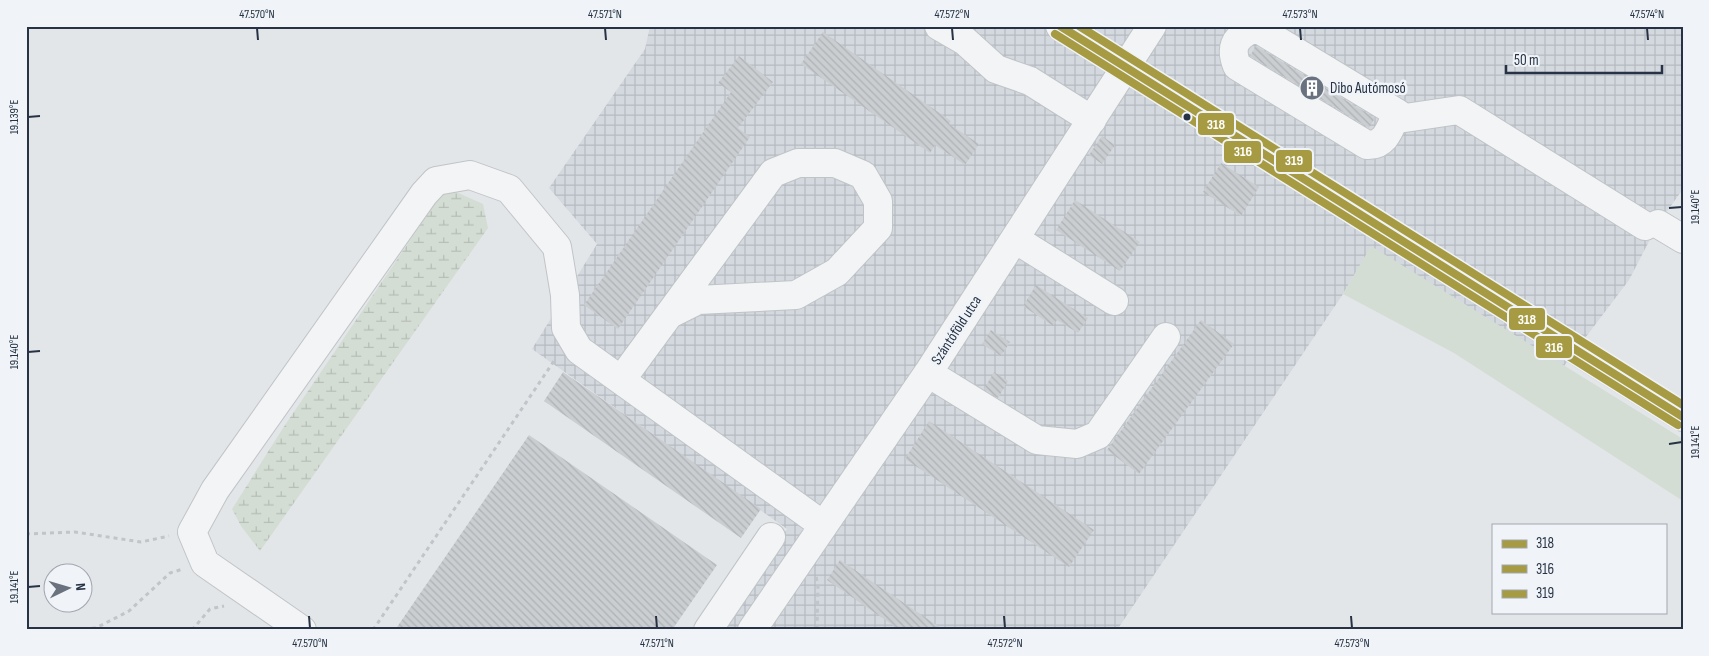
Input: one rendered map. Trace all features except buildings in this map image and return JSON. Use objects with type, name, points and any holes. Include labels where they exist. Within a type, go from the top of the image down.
[{"type":"main road","points":[[1060,26],[1683,417]]},
{"type":"street","points":[[939,26],[965,42],[996,69],[1030,81],[1092,120]]},
{"type":"street","name":"Szántóföld utca","points":[[752,630],[928,373],[1127,68],[1152,26]]},
{"type":"street","points":[[1397,113],[1383,140],[1375,146],[1367,145],[1237,66],[1232,55],[1235,44],[1241,35],[1250,30],[1261,28],[1397,113],[1405,118],[1460,110],[1652,225],[1683,239]]},
{"type":"street","points":[[621,380],[773,173],[798,163],[835,163],[863,176],[878,201],[878,228],[837,272],[796,295],[698,300],[672,313]]},
{"type":"street","points":[[302,630],[205,563],[192,532],[215,490],[424,194],[436,181],[470,175],[509,189],[557,247],[565,295],[566,328],[579,350],[823,525]]},
{"type":"street","points":[[1015,239],[1114,301]]},
{"type":"street","points":[[928,373],[1037,440],[1077,444],[1098,435],[1166,337]]},
{"type":"street","points":[[708,630],[771,537]]},
{"type":"path","points":[[373,630],[558,354],[579,350]]},
{"type":"path","points":[[26,534],[75,532],[141,542],[192,532]]},
{"type":"path","points":[[806,551],[818,584],[817,630]]},
{"type":"path","points":[[68,630],[96,628],[129,611],[170,573],[205,563]]},
{"type":"path","points":[[192,630],[210,609],[256,599]]},
{"type":"shaded area","points":[[650,26],[1683,26],[1683,189],[1658,224],[1629,280],[1564,366],[1371,247],[1343,294],[1117,630],[719,630],[787,529],[532,349],[597,244],[549,188],[645,49]]},
{"type":"green space","points":[[454,191],[483,204],[488,228],[260,551],[241,526],[232,509],[283,428],[442,193]]},
{"type":"green space","points":[[1371,246],[1683,439],[1683,501],[1454,353],[1343,294]]},
{"type":"transit line","name":"318","points":[[1060,26],[1683,417]]},
{"type":"transit line","name":"319","points":[[1079,26],[1683,405]]},
{"type":"transit line","name":"316","points":[[1055,34],[1678,425]]},
{"type":"place","name":"Dibo Autómosó","points":[[1312,88]]}]
